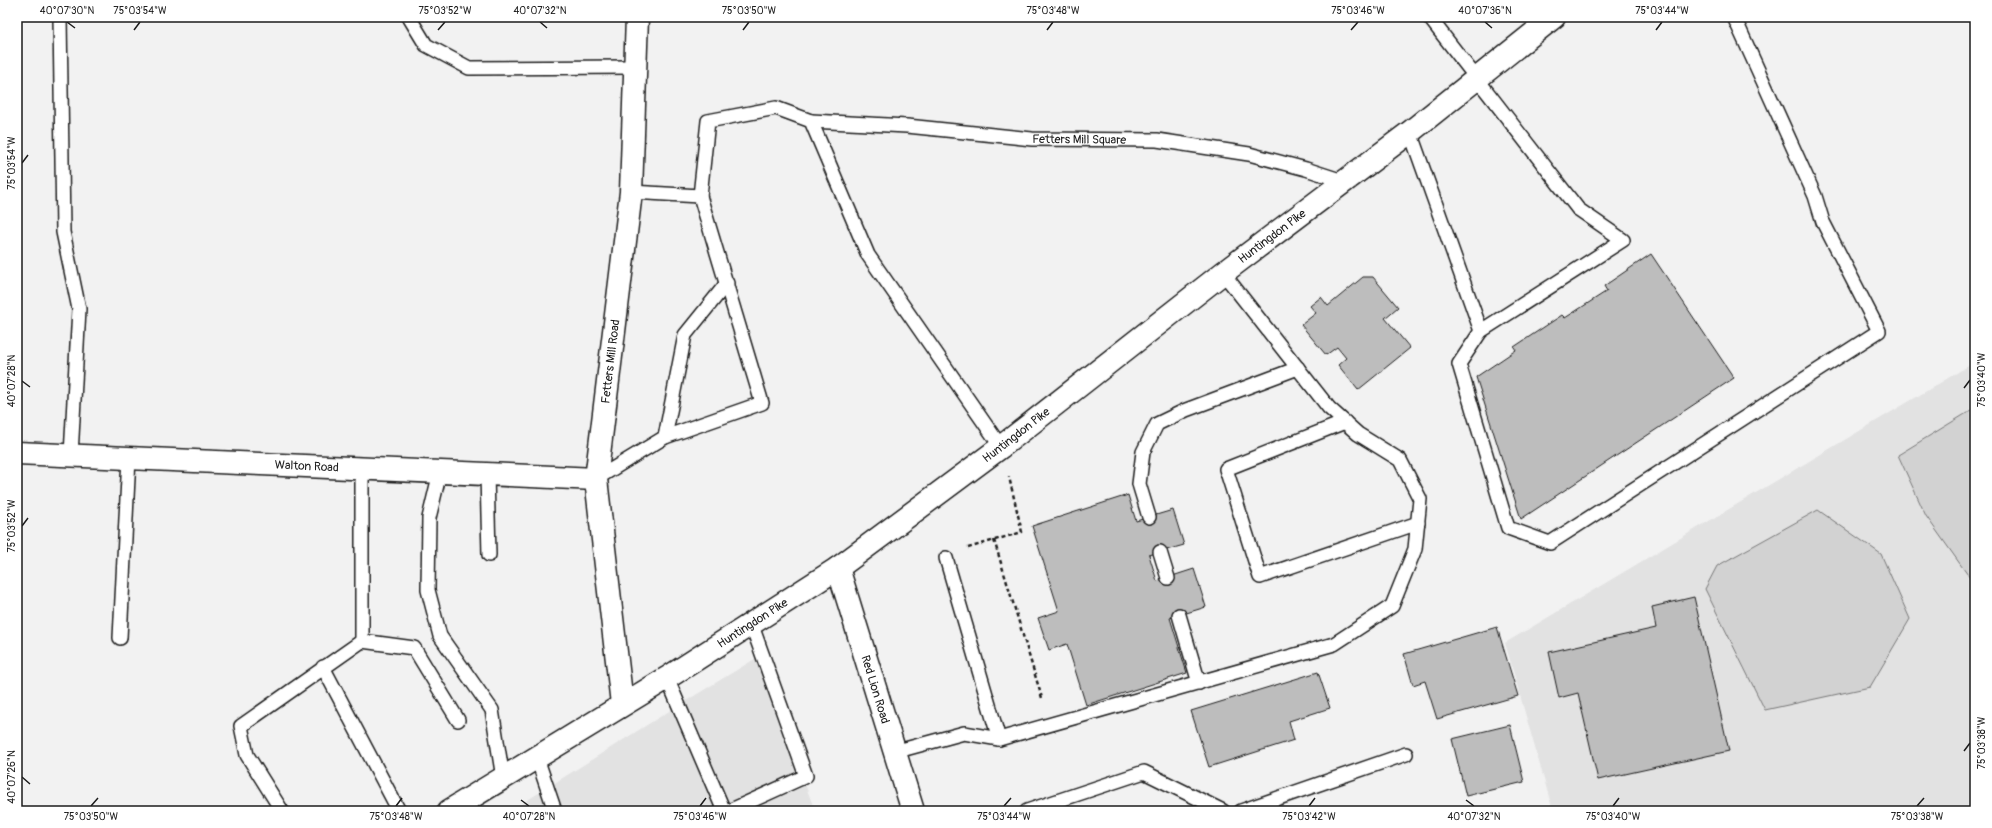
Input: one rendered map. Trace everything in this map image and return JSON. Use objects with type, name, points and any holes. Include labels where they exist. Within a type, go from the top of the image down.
[{"type":"main road","name":"Fetters Mill Road","points":[[622,704],[596,479],[631,192],[637,17]]},
{"type":"main road","name":"Huntingdon Pike","points":[[449,811],[537,758],[622,704],[667,678],[838,568],[1001,447],[1223,273],[1410,132],[1554,17]]},
{"type":"main road","name":"Walton Road","points":[[17,452],[596,479]]},
{"type":"main road","name":"Red Lion Road","points":[[838,568],[913,811]]},
{"type":"lane","points":[[60,17],[63,232],[80,309],[72,455]]},
{"type":"lane","points":[[409,17],[426,45],[469,68],[635,67]]},
{"type":"lane","points":[[1429,17],[1478,77],[1578,209],[1622,240],[1481,331],[1459,364],[1508,528],[1550,544],[1879,330],[1823,222],[1815,196],[1734,17]]},
{"type":"lane","name":"Fetters Mill Square","points":[[700,196],[708,121],[776,108],[811,121],[907,126],[1032,139],[1157,140],[1249,154],[1343,182]]},
{"type":"lane","points":[[811,121],[868,255],[1001,447]]},
{"type":"lane","points":[[1410,132],[1481,331]]},
{"type":"lane","points":[[596,479],[665,437],[762,403],[700,196],[631,192]]},
{"type":"lane","points":[[894,752],[964,733],[999,739],[1334,644],[1392,606],[1415,548],[1420,499],[1400,460],[1358,434],[1329,408],[1223,273]]},
{"type":"lane","points":[[665,437],[685,335],[727,283]]},
{"type":"lane","points":[[1149,517],[1139,484],[1142,452],[1157,424],[1186,410],[1298,368]]},
{"type":"lane","points":[[1345,422],[1226,469],[1260,577],[1418,523]]},
{"type":"lane","points":[[120,638],[129,458]]},
{"type":"lane","points":[[362,469],[362,641]]},
{"type":"lane","points":[[440,472],[429,518],[428,590],[440,636],[492,710],[503,778]]},
{"type":"lane","points":[[487,474],[489,555]]},
{"type":"lane","points":[[1160,552],[1168,578]]},
{"type":"lane","points":[[946,558],[999,739]]},
{"type":"lane","points":[[1179,615],[1199,683]]},
{"type":"lane","points":[[729,811],[806,776],[751,623]]},
{"type":"lane","points":[[282,811],[247,755],[241,726],[362,641],[414,648],[458,720]]},
{"type":"lane","points":[[324,668],[399,811]]},
{"type":"lane","points":[[667,678],[724,811]]},
{"type":"lane","points":[[1241,811],[1406,754]]},
{"type":"lane","points":[[537,758],[556,811]]},
{"type":"lane","points":[[1027,811],[1144,772],[1223,811]]},
{"type":"path","points":[[964,549],[1022,532],[1008,476]]},
{"type":"path","points":[[994,540],[1042,698]]},
{"type":"shaded area","points":[[1975,362],[1975,811],[1553,811],[1505,643]]},
{"type":"shaded area","points":[[1975,408],[1975,585],[1926,516],[1898,455]]},
{"type":"shaded area","points":[[1818,510],[1881,554],[1910,619],[1870,687],[1765,710],[1705,589],[1717,566]]},
{"type":"shaded area","points":[[758,657],[815,811],[510,811],[658,718]]},
{"type":"building","points":[[1651,254],[1734,378],[1521,519],[1476,377],[1516,350],[1514,347],[1562,315],[1565,318],[1607,291],[1604,286]]},
{"type":"building","points":[[1363,277],[1373,277],[1398,307],[1385,318],[1410,348],[1358,390],[1338,365],[1346,358],[1337,347],[1326,355],[1301,325],[1316,313],[1310,306],[1321,297],[1328,306]]},
{"type":"building","points":[[1128,495],[1136,521],[1173,510],[1184,545],[1149,555],[1157,581],[1194,569],[1206,607],[1170,618],[1187,673],[1086,705],[1067,644],[1049,650],[1038,618],[1059,611],[1032,526]]},
{"type":"building","points":[[1694,597],[1729,751],[1598,780],[1578,693],[1559,698],[1549,652],[1656,628],[1652,607]]},
{"type":"building","points":[[1497,627],[1518,696],[1437,719],[1425,681],[1413,685],[1404,654]]},
{"type":"building","points":[[1318,672],[1330,708],[1289,721],[1294,740],[1209,767],[1191,711]]},
{"type":"building","points":[[1510,725],[1524,782],[1466,796],[1452,739]]}]
